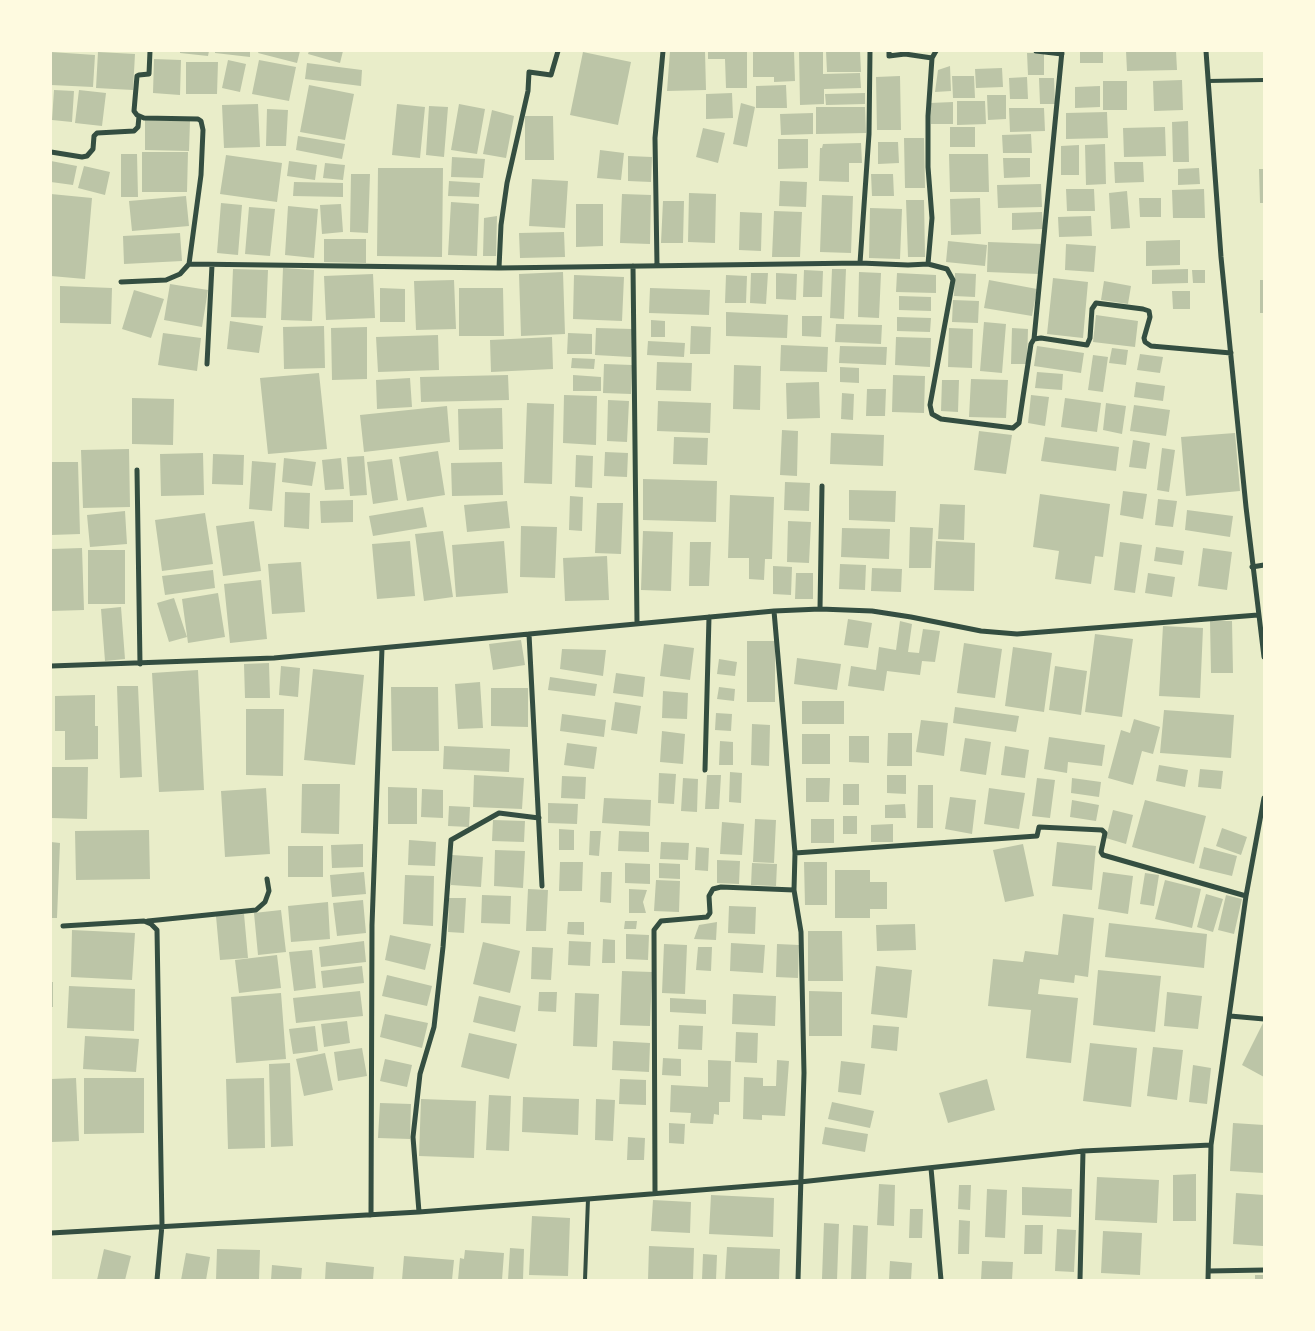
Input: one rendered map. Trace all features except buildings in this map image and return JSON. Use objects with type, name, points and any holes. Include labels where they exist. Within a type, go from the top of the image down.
[{"type":"street","points":[[121,282],[166,280],[180,274],[189,264],[201,175],[203,125],[198,118],[144,118],[134,111],[136,79],[139,75],[150,74],[150,51]]},
{"type":"street","points":[[499,268],[507,183],[528,91],[529,72],[551,74],[558,51]]},
{"type":"street","points":[[657,266],[655,138],[664,51]]},
{"type":"street","points":[[860,263],[869,134],[870,51]]},
{"type":"street","points":[[889,51],[889,56],[905,54],[932,58]]},
{"type":"street","points":[[928,264],[932,218],[928,167],[928,116],[932,58],[936,51]]},
{"type":"street","points":[[189,264],[499,268],[860,263],[908,266],[928,264],[947,268],[952,280],[930,404],[932,414],[942,419],[1013,428],[1019,424],[1031,344],[1034,339],[1062,53],[1036,51]]},
{"type":"street","points":[[1206,51],[1221,256],[1252,567],[1264,657]]},
{"type":"street","points":[[51,152],[82,157],[87,156],[93,149],[94,136],[97,132],[134,131],[138,127],[139,116]]},
{"type":"street","points":[[206,364],[212,265]]},
{"type":"street","points":[[633,266],[637,624]]},
{"type":"street","points":[[1034,339],[1041,338],[1087,345],[1090,338],[1092,309],[1096,303],[1149,311],[1150,317],[1144,338],[1145,342],[1151,346],[1231,354]]},
{"type":"street","points":[[137,470],[140,664]]},
{"type":"street","points":[[820,609],[822,486]]},
{"type":"street","points":[[1252,567],[1264,565]]},
{"type":"street","points":[[51,666],[274,658],[709,617],[820,609],[872,611],[911,616],[981,631],[1018,634],[1258,615]]},
{"type":"street","points":[[774,612],[795,853],[794,890],[801,932],[804,1055],[798,1280]]},
{"type":"street","points":[[704,770],[709,617]]},
{"type":"street","points":[[529,634],[542,886]]},
{"type":"street","points":[[371,1214],[372,925],[382,648]]},
{"type":"street","points":[[1208,1280],[1211,1145],[1246,896],[1264,798]]},
{"type":"street","points":[[419,1212],[413,1137],[420,1074],[434,1026],[443,947],[451,840],[499,813],[539,818]]},
{"type":"street","points":[[795,853],[1036,836],[1039,827],[1102,830],[1105,833],[1101,852],[1103,855],[1246,896]]},
{"type":"street","points":[[62,926],[144,922],[256,910],[265,902],[269,891],[267,879]]},
{"type":"street","points":[[654,1193],[654,930],[661,921],[707,917],[710,913],[709,896],[713,889],[721,887],[794,890]]},
{"type":"street","points":[[144,922],[151,924],[157,930],[162,1225],[157,1280]]},
{"type":"street","points":[[1230,1016],[1264,1019]]},
{"type":"street","points":[[51,1233],[162,1225],[419,1212],[800,1182],[1083,1151],[1211,1145]]},
{"type":"street","points":[[1080,1280],[1083,1151]]},
{"type":"street","points":[[931,1168],[941,1280]]},
{"type":"street","points":[[1208,1271],[1264,1270]]},
{"type":"lane","points":[[1208,81],[1264,80]]},
{"type":"lane","points":[[585,1280],[588,1199]]}]
